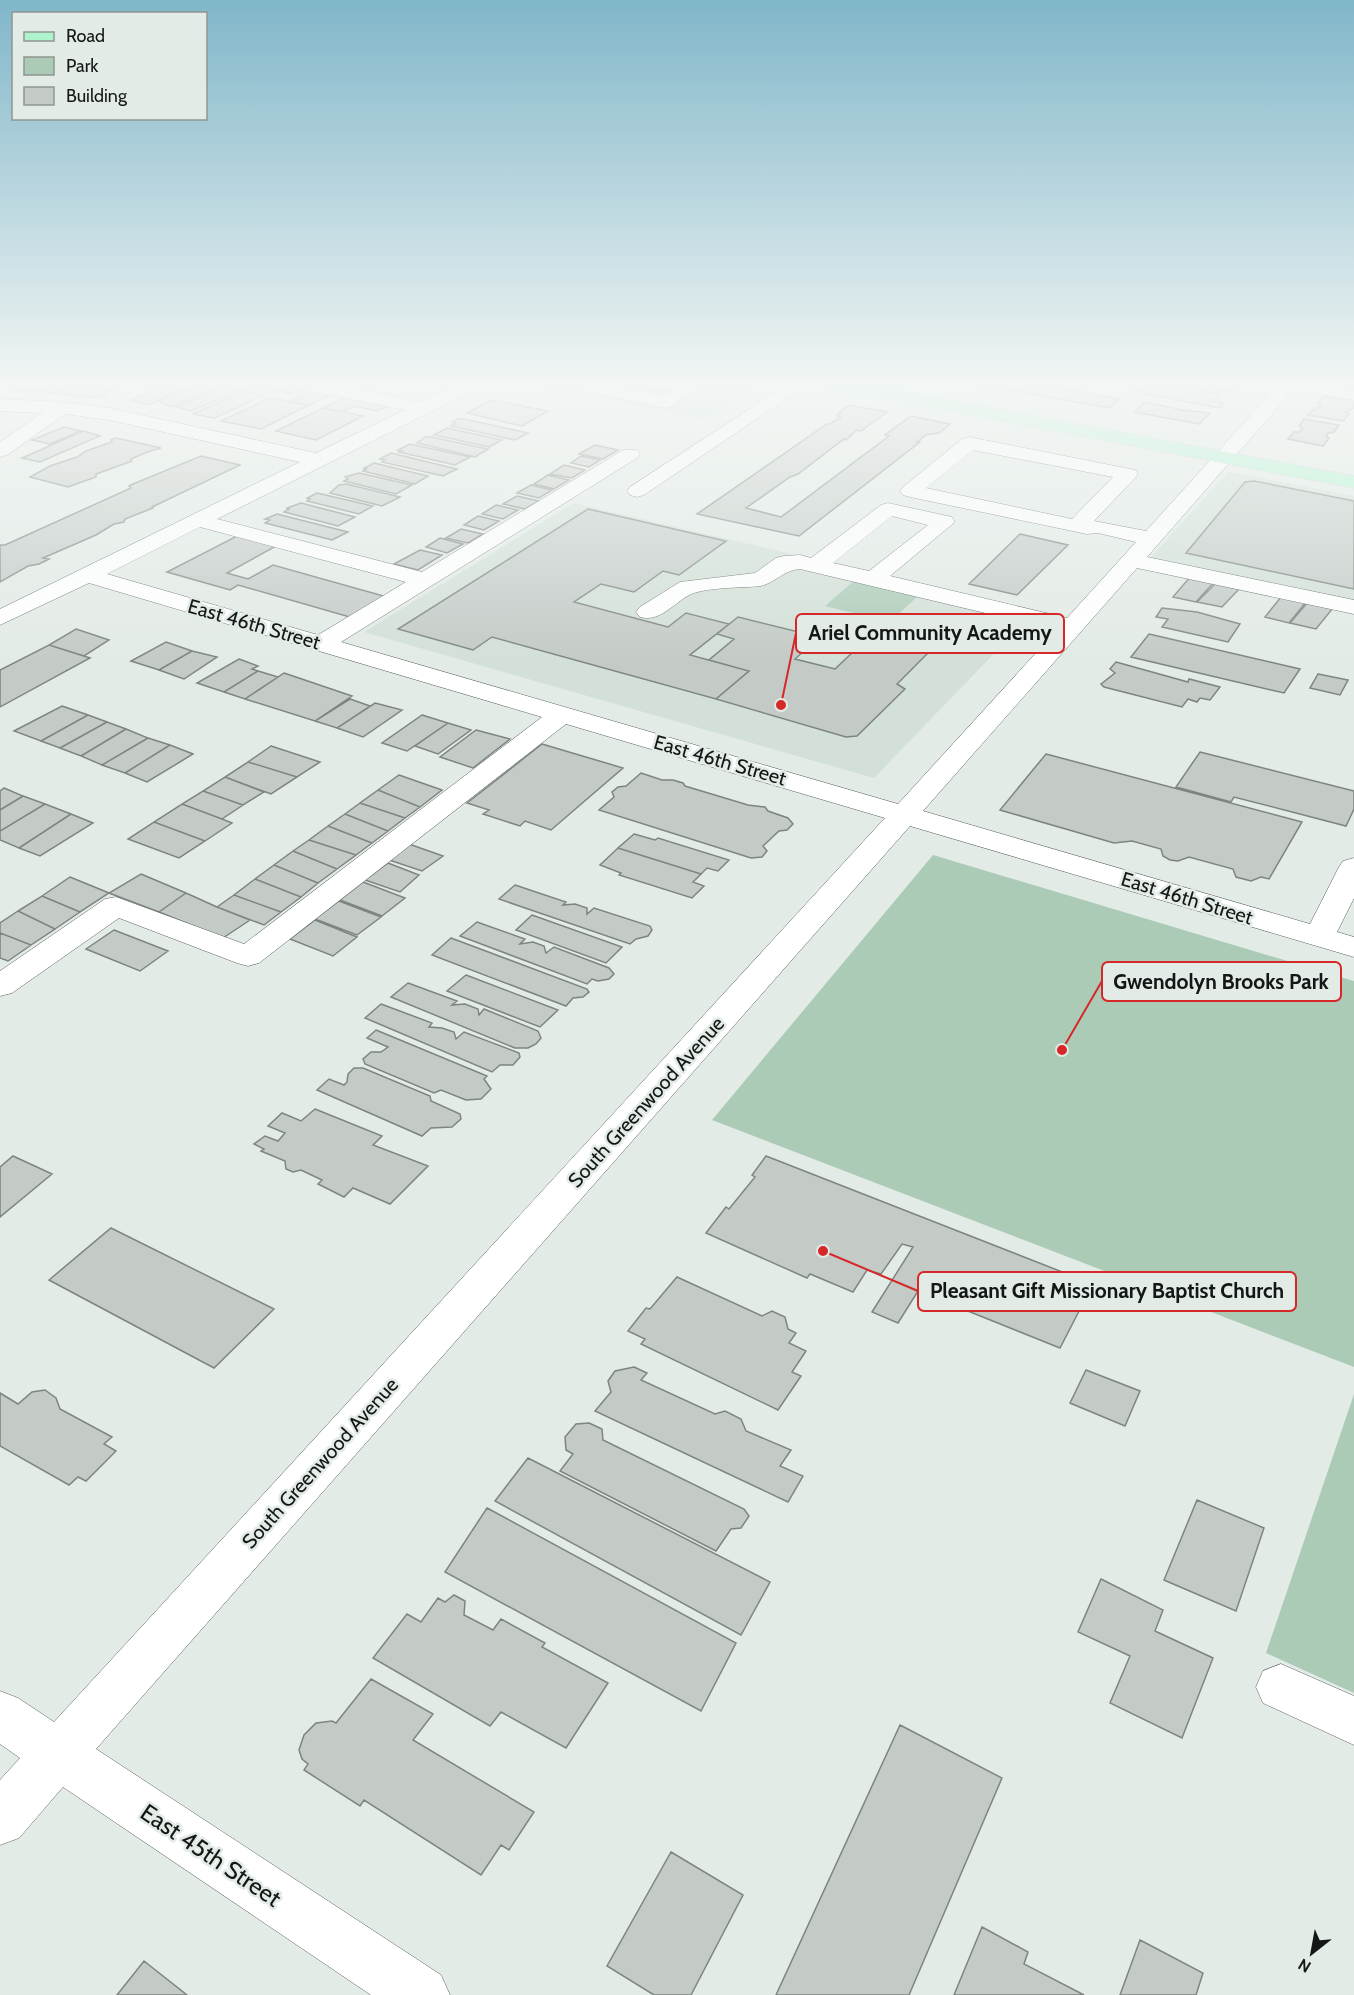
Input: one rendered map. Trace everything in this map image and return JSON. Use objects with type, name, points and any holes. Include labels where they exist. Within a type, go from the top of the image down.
[{"type":"main road","points":[[1323,476],[1354,482]]},
{"type":"street","points":[[0,618],[287,476]]},
{"type":"street","points":[[321,644],[594,476]]},
{"type":"street","points":[[637,491],[660,476]]},
{"type":"street","points":[[928,476],[910,491],[1082,527],[1092,533],[1354,607]]},
{"type":"street","points":[[1082,527],[1126,476]]},
{"type":"street","name":"South Greenwood Avenue","points":[[0,1818],[905,814],[1204,476]]},
{"type":"street","points":[[815,566],[888,509],[944,522],[873,579]]},
{"type":"street","points":[[198,520],[425,580]]},
{"type":"street","points":[[648,612],[688,587],[761,579],[784,563],[800,562],[1072,626]]},
{"type":"street","name":"East 46th Street","points":[[86,575],[1354,947]]},
{"type":"street","points":[[0,986],[116,906],[248,956],[562,714]]},
{"type":"street","points":[[1319,937],[1354,867]]},
{"type":"street","points":[[1281,1687],[1354,1720]]},
{"type":"street","name":"East 45th Street","points":[[0,1714],[422,1995]]},
{"type":"shaded area","points":[[1224,476],[1250,476],[1354,496],[1354,602],[1150,558]]},
{"type":"shaded area","points":[[574,503],[1035,611],[874,778],[364,632]]},
{"type":"green space","points":[[855,580],[919,595],[890,622],[825,606]]},
{"type":"green space","points":[[933,855],[1354,981],[1354,1367],[712,1120]]},
{"type":"green space","points":[[1354,1394],[1354,1693],[1266,1653]]},
{"type":"building","points":[[32,476],[96,476],[68,487],[30,477]]},
{"type":"building","points":[[152,476],[217,476],[153,508],[125,519],[124,522],[114,524],[96,535],[43,558],[49,559],[28,566],[0,582],[0,545],[5,545],[131,488],[129,486]]},
{"type":"building","points":[[373,476],[412,485],[396,494],[344,481],[348,479],[345,477]]},
{"type":"building","points":[[383,476],[428,476],[415,484]]},
{"type":"building","points":[[546,476],[569,480],[554,489],[534,484]]},
{"type":"building","points":[[752,476],[792,476],[746,508],[781,517],[836,476],[876,476],[799,536],[697,514]]},
{"type":"building","points":[[1254,481],[1354,501],[1354,589],[1186,553],[1245,482]]},
{"type":"building","points":[[346,484],[400,497],[382,506],[330,493],[339,485]]},
{"type":"building","points":[[531,485],[552,490],[539,498],[517,493]]},
{"type":"building","points":[[317,493],[373,506],[359,514],[307,501],[310,499],[307,498]]},
{"type":"building","points":[[517,496],[539,501],[525,509],[503,504]]},
{"type":"building","points":[[301,503],[355,517],[338,526],[284,512],[289,509],[287,508]]},
{"type":"building","points":[[496,505],[518,510],[503,519],[482,514]]},
{"type":"building","points":[[588,509],[726,541],[679,575],[663,571],[634,592],[601,584],[574,602],[668,627],[686,613],[729,624],[690,655],[749,671],[716,699],[492,637],[473,650],[398,629]]},
{"type":"building","points":[[277,514],[348,532],[332,540],[265,523],[270,520],[265,519]]},
{"type":"building","points":[[478,516],[499,521],[484,530],[464,525]]},
{"type":"building","points":[[461,529],[483,534],[468,543],[446,538]]},
{"type":"building","points":[[1020,534],[1068,545],[1017,595],[969,584]]},
{"type":"building","points":[[237,536],[276,546],[227,573],[248,579],[273,565],[387,597],[353,618],[238,585],[230,590],[167,572]]},
{"type":"building","points":[[440,538],[463,544],[447,553],[426,547]]},
{"type":"building","points":[[420,550],[442,555],[418,570],[394,564]]},
{"type":"building","points":[[1190,577],[1214,582],[1196,602],[1173,597]]},
{"type":"building","points":[[1216,583],[1240,588],[1222,607],[1197,602]]},
{"type":"building","points":[[1281,597],[1306,602],[1289,623],[1265,617]]},
{"type":"building","points":[[1308,602],[1333,608],[1316,629],[1290,623]]},
{"type":"building","points":[[1162,608],[1197,612],[1240,624],[1228,642],[1162,627],[1168,619],[1156,617]]},
{"type":"building","points":[[738,617],[819,637],[795,659],[835,669],[873,633],[933,648],[897,684],[905,689],[857,736],[846,737],[716,699],[749,671],[709,660],[734,639],[717,634]]},
{"type":"building","points":[[76,629],[109,640],[84,656],[49,645]]},
{"type":"building","points":[[1149,634],[1300,669],[1284,693],[1131,657]]},
{"type":"building","points":[[166,642],[192,651],[159,670],[131,661]]},
{"type":"building","points":[[49,645],[90,658],[0,707],[0,670]]},
{"type":"building","points":[[192,651],[217,657],[184,679],[159,670]]},
{"type":"building","points":[[239,659],[258,666],[252,669],[258,671],[224,692],[197,683]]},
{"type":"building","points":[[1116,662],[1188,682],[1189,679],[1220,687],[1210,700],[1200,698],[1197,702],[1188,699],[1182,707],[1104,687],[1101,684],[1115,673],[1110,669]]},
{"type":"building","points":[[258,671],[278,677],[245,699],[224,692]]},
{"type":"building","points":[[284,673],[352,696],[315,721],[245,699]]},
{"type":"building","points":[[1318,674],[1348,680],[1340,695],[1310,688]]},
{"type":"building","points":[[350,699],[370,706],[337,728],[315,721]]},
{"type":"building","points":[[375,703],[402,710],[363,737],[337,728]]},
{"type":"building","points":[[62,706],[88,715],[41,741],[14,731]]},
{"type":"building","points":[[88,715],[107,722],[60,748],[41,741]]},
{"type":"building","points":[[422,715],[448,723],[407,751],[382,743]]},
{"type":"building","points":[[107,722],[126,729],[81,756],[60,748]]},
{"type":"building","points":[[448,723],[471,730],[438,754],[415,746]]},
{"type":"building","points":[[126,729],[148,738],[102,765],[81,756]]},
{"type":"building","points":[[476,730],[510,739],[473,768],[440,757]]},
{"type":"building","points":[[148,738],[170,745],[125,773],[102,765]]},
{"type":"building","points":[[542,744],[623,768],[551,830],[525,821],[520,826],[483,814],[489,810],[467,803]]},
{"type":"building","points":[[170,745],[193,754],[147,782],[125,773]]},
{"type":"building","points":[[271,746],[320,762],[297,777],[248,762]]},
{"type":"building","points":[[1200,752],[1354,791],[1354,809],[1346,826],[1234,797],[1231,802],[1176,787]]},
{"type":"building","points":[[1046,754],[1302,822],[1269,879],[1261,877],[1251,881],[1236,877],[1233,869],[1189,857],[1178,861],[1170,860],[1163,856],[1161,849],[1132,841],[1114,843],[1000,810]]},
{"type":"building","points":[[248,762],[297,777],[271,794],[225,777]]},
{"type":"building","points":[[641,773],[662,780],[673,780],[685,786],[748,805],[765,807],[768,811],[788,818],[793,824],[787,830],[779,831],[763,846],[767,851],[762,857],[751,858],[599,810],[614,797],[612,792],[618,787],[626,786]]},
{"type":"building","points":[[399,775],[442,790],[420,807],[378,790]]},
{"type":"building","points":[[225,777],[264,792],[243,805],[203,791]]},
{"type":"building","points":[[4,788],[23,796],[0,810],[0,791]]},
{"type":"building","points":[[378,790],[420,807],[405,818],[360,803]]},
{"type":"building","points":[[203,791],[243,805],[222,819],[182,804]]},
{"type":"building","points":[[23,796],[45,804],[0,831],[0,810]]},
{"type":"building","points":[[360,803],[405,818],[388,831],[345,814]]},
{"type":"building","points":[[45,804],[71,814],[19,848],[0,840],[0,831]]},
{"type":"building","points":[[182,804],[232,823],[205,841],[154,822]]},
{"type":"building","points":[[71,814],[93,823],[40,856],[19,848]]},
{"type":"building","points":[[345,814],[388,831],[372,843],[328,826]]},
{"type":"building","points":[[154,822],[205,841],[179,858],[128,839]]},
{"type":"building","points":[[328,826],[372,843],[356,855],[309,840]]},
{"type":"building","points":[[634,834],[655,840],[658,838],[729,860],[718,871],[707,868],[701,874],[618,848]]},
{"type":"building","points":[[309,840],[356,855],[337,869],[293,851]]},
{"type":"building","points":[[409,844],[443,856],[422,871],[389,860]]},
{"type":"building","points":[[618,848],[701,874],[693,882],[704,886],[692,898],[619,875],[621,873],[600,865]]},
{"type":"building","points":[[293,851],[337,869],[318,883],[274,865]]},
{"type":"building","points":[[388,863],[419,875],[400,892],[365,880]]},
{"type":"building","points":[[274,865],[318,883],[301,897],[255,879]]},
{"type":"building","points":[[141,874],[186,893],[159,912],[109,893]]},
{"type":"building","points":[[70,877],[109,893],[80,912],[42,896]]},
{"type":"building","points":[[255,879],[301,897],[281,912],[234,895]]},
{"type":"building","points":[[363,882],[405,898],[382,916],[340,900]]},
{"type":"building","points":[[515,885],[566,902],[563,905],[575,904],[587,908],[587,914],[594,908],[650,926],[652,930],[648,936],[636,939],[630,944],[499,899]]},
{"type":"building","points":[[186,893],[250,920],[223,938],[159,912]]},
{"type":"building","points":[[234,895],[281,912],[264,925],[217,907]]},
{"type":"building","points":[[42,896],[80,912],[55,929],[18,911]]},
{"type":"building","points":[[339,901],[381,917],[357,935],[315,919]]},
{"type":"building","points":[[18,911],[55,929],[31,945],[0,933],[0,923]]},
{"type":"building","points":[[532,915],[622,947],[606,963],[516,930]]},
{"type":"building","points":[[315,920],[357,937],[333,956],[290,939]]},
{"type":"building","points":[[477,922],[525,939],[520,944],[533,942],[544,946],[546,953],[554,947],[609,968],[614,974],[609,979],[598,981],[592,979],[587,984],[460,936]]},
{"type":"building","points":[[114,930],[168,951],[140,971],[86,949]]},
{"type":"building","points":[[0,933],[31,945],[8,961],[0,958]]},
{"type":"building","points":[[451,938],[587,989],[589,992],[583,997],[573,998],[566,1006],[432,955]]},
{"type":"building","points":[[466,975],[558,1010],[540,1027],[447,991]]},
{"type":"building","points":[[408,983],[457,1001],[452,1005],[465,1004],[478,1009],[479,1015],[484,1009],[538,1031],[541,1038],[528,1048],[515,1048],[391,997]]},
{"type":"building","points":[[381,1004],[432,1023],[429,1027],[454,1032],[456,1039],[464,1032],[519,1053],[520,1057],[513,1065],[500,1065],[492,1072],[365,1018]]},
{"type":"building","points":[[376,1030],[487,1076],[484,1079],[491,1089],[481,1099],[466,1100],[441,1090],[434,1093],[365,1064],[363,1059],[371,1052],[381,1052],[388,1047],[367,1038]]},
{"type":"building","points":[[354,1068],[363,1068],[430,1096],[431,1101],[460,1114],[461,1119],[452,1127],[431,1128],[422,1136],[317,1090],[329,1079],[344,1085],[348,1074]]},
{"type":"building","points":[[315,1109],[382,1136],[373,1145],[428,1166],[390,1204],[353,1188],[344,1197],[318,1184],[322,1180],[301,1170],[293,1172],[286,1169],[285,1161],[261,1151],[264,1149],[254,1144],[265,1136],[278,1141],[285,1133],[268,1126],[282,1113],[301,1121]]},
{"type":"building","points":[[13,1156],[52,1174],[0,1217],[0,1167]]},
{"type":"building","points":[[766,1156],[1093,1284],[1060,1348],[918,1291],[898,1323],[872,1312],[913,1247],[902,1244],[881,1274],[867,1270],[853,1292],[810,1274],[807,1278],[706,1233],[726,1207],[729,1209],[755,1177],[752,1175]]},
{"type":"building","points":[[111,1228],[274,1309],[214,1368],[49,1280]]},
{"type":"building","points":[[677,1277],[762,1316],[772,1311],[785,1317],[788,1329],[796,1333],[789,1343],[806,1351],[792,1372],[801,1376],[778,1410],[641,1344],[645,1339],[628,1331],[646,1308],[650,1309]]},
{"type":"building","points":[[634,1367],[647,1373],[641,1380],[715,1414],[725,1411],[741,1419],[746,1431],[791,1450],[780,1466],[803,1476],[788,1502],[595,1411],[611,1392],[608,1381],[615,1371]]},
{"type":"building","points":[[1086,1370],[1140,1391],[1125,1426],[1070,1403]]},
{"type":"building","points":[[45,1390],[56,1398],[60,1409],[112,1437],[104,1444],[116,1451],[86,1481],[78,1477],[69,1485],[0,1446],[0,1393],[18,1404],[32,1392]]},
{"type":"building","points":[[589,1423],[602,1429],[603,1440],[744,1509],[749,1516],[741,1528],[731,1529],[716,1551],[560,1471],[573,1454],[566,1450],[565,1437],[576,1424]]},
{"type":"building","points":[[528,1458],[770,1582],[741,1635],[495,1501]]},
{"type":"building","points":[[1197,1500],[1264,1528],[1236,1611],[1164,1580]]},
{"type":"building","points":[[487,1508],[736,1643],[701,1711],[445,1572]]},
{"type":"building","points":[[1101,1579],[1163,1610],[1155,1631],[1213,1658],[1182,1738],[1110,1703],[1130,1656],[1078,1632]]},
{"type":"building","points":[[454,1595],[465,1601],[464,1615],[493,1630],[501,1619],[545,1643],[542,1647],[608,1683],[566,1748],[501,1712],[490,1726],[373,1658],[407,1614],[421,1622],[438,1598],[445,1602]]},
{"type":"building","points":[[371,1679],[433,1714],[413,1740],[534,1812],[509,1850],[501,1845],[481,1875],[364,1800],[360,1806],[304,1770],[308,1764],[302,1759],[299,1750],[304,1735],[316,1723],[332,1721],[336,1723]]},
{"type":"building","points":[[900,1725],[1002,1778],[909,1995],[776,1995]]},
{"type":"building","points":[[671,1852],[743,1895],[691,1995],[654,1995],[607,1966]]},
{"type":"building","points":[[982,1927],[1028,1952],[1024,1964],[1084,1995],[954,1995]]},
{"type":"building","points":[[1140,1940],[1203,1973],[1196,1995],[1120,1995]]},
{"type":"building","points":[[144,1961],[187,1995],[117,1995]]},
{"type":"place","name":"Ariel Community Academy","points":[[781,705]]},
{"type":"place","name":"Gwendolyn Brooks Park","points":[[1062,1050]]},
{"type":"place","name":"Pleasant Gift Missionary Baptist Church","points":[[823,1251]]}]
